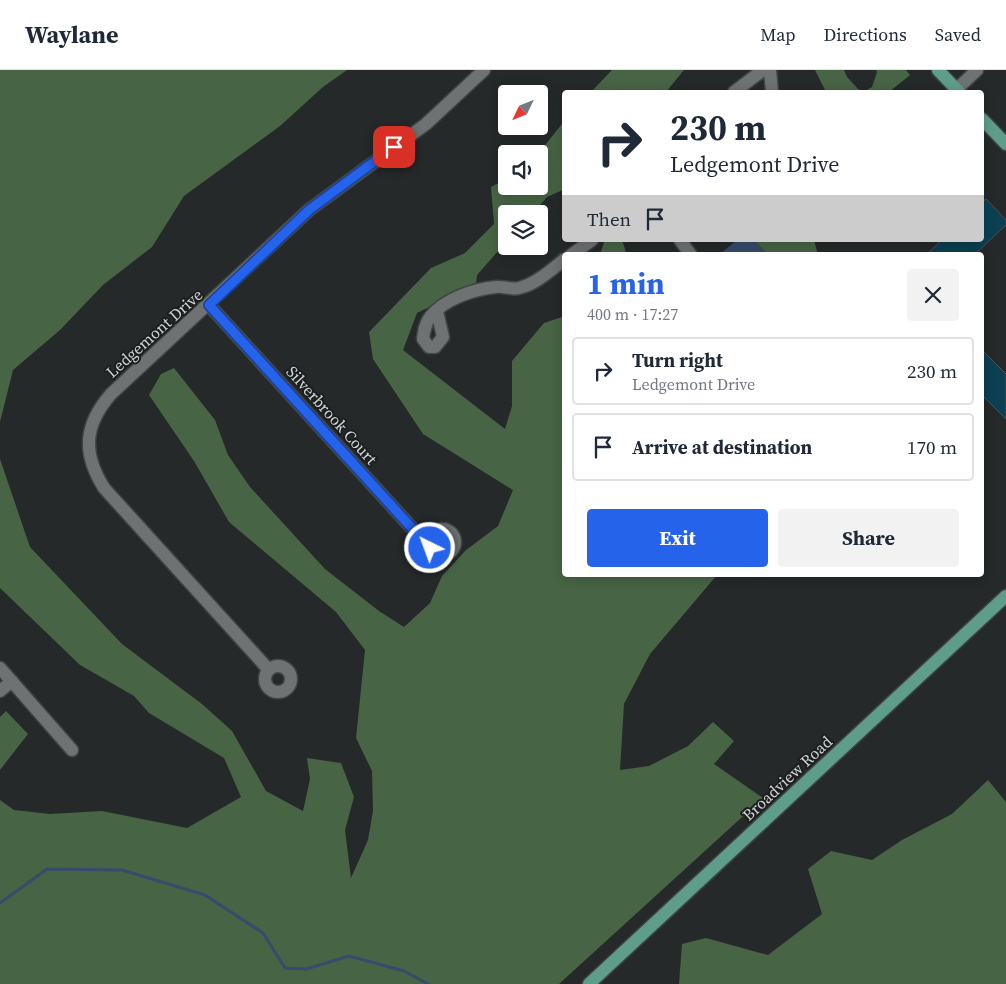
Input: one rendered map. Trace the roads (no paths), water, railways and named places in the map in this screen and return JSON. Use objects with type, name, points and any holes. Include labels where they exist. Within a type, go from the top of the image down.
[{"type":"main road","points":[[938,70],[956,90]]},
{"type":"main road","points":[[984,120],[1006,144]]},
{"type":"main road","name":"Broadview Road","points":[[590,984],[1006,596]]},
{"type":"street","name":"Ledgemont Drive","points":[[269,670],[104,488],[95,474],[91,459],[89,439],[93,419],[111,394],[209,305],[309,210],[426,124],[484,70]]},
{"type":"street","points":[[737,90],[763,70]]},
{"type":"street","points":[[770,70],[772,90]]},
{"type":"street","points":[[958,90],[977,70]]},
{"type":"street","points":[[574,252],[589,242]]},
{"type":"street","points":[[437,311],[460,296],[497,286],[517,288],[532,283],[562,261]]},
{"type":"street","name":"Silverbrook Court","points":[[209,305],[430,548]]},
{"type":"street","points":[[0,668],[72,750]]},
{"type":"street","points":[[0,691],[12,681]]},
{"type":"water","points":[[735,242],[756,242],[765,252],[723,252]]},
{"type":"waterway","points":[[0,903],[47,869],[122,870],[205,895],[263,933],[285,968],[306,969],[349,956],[404,971],[428,984]]}]
